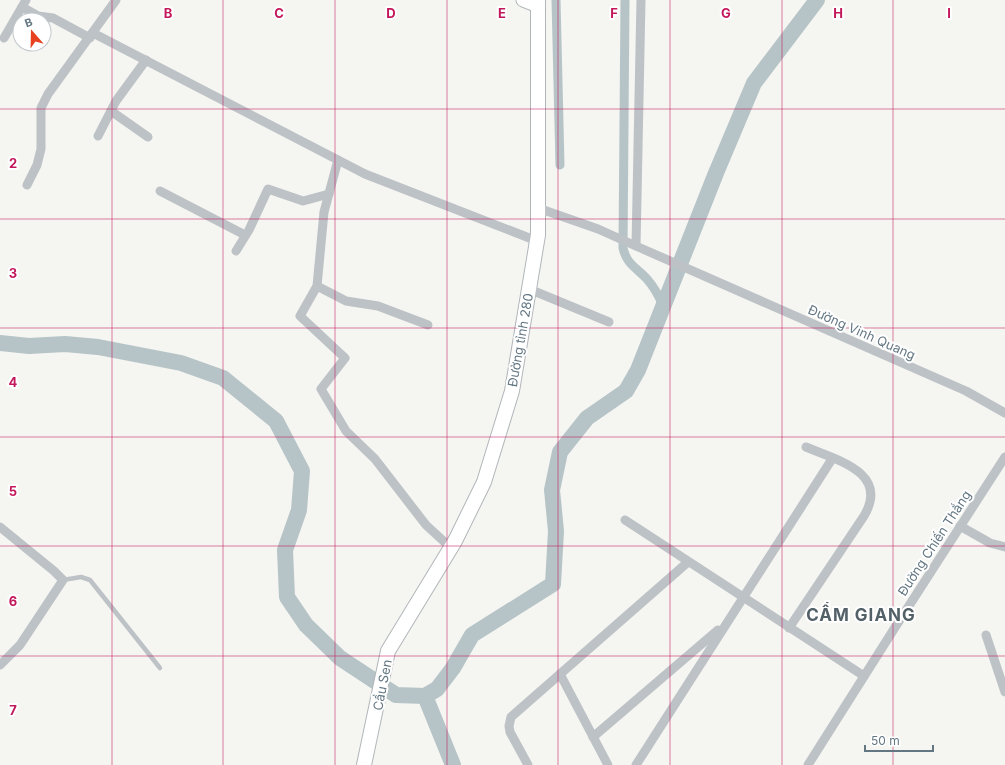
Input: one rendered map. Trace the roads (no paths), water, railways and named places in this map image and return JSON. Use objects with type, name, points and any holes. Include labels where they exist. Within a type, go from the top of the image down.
[{"type":"main road","name":"Đường tỉnh 280","points":[[388,652],[451,548],[484,482],[512,392],[537,241],[538,3]]},
{"type":"main road","name":"Cầu Sen","points":[[364,765],[388,652]]},
{"type":"street","points":[[27,185],[37,165],[41,149],[41,108],[48,94],[116,0]]},
{"type":"street","points":[[523,0],[538,3]]},
{"type":"street","points":[[636,246],[641,0]]},
{"type":"street","points":[[4,38],[24,4],[38,16],[53,18],[146,60],[364,174],[537,241]]},
{"type":"street","points":[[98,136],[122,92],[146,60]]},
{"type":"street","points":[[111,111],[148,137]]},
{"type":"street","points":[[338,160],[324,212],[317,286],[300,316],[345,358],[321,389],[346,431],[375,459],[426,525],[451,548]]},
{"type":"street","points":[[236,251],[268,189],[303,201],[329,194]]},
{"type":"street","points":[[160,191],[245,235]]},
{"type":"street","name":"Đường Vinh Quang","points":[[538,208],[598,229],[706,278],[966,391],[1005,413]]},
{"type":"street","points":[[317,286],[346,301],[378,306],[428,325]]},
{"type":"street","points":[[529,289],[609,322]]},
{"type":"street","points":[[789,628],[864,516],[871,501],[870,485],[860,472],[806,447]]},
{"type":"street","name":"Đường Chiến Thắng","points":[[808,765],[1005,457]]},
{"type":"street","points":[[636,765],[832,459]]},
{"type":"street","points":[[625,520],[864,676]]},
{"type":"street","points":[[960,526],[990,543],[1005,547]]},
{"type":"street","points":[[0,527],[63,580],[20,645],[0,665]]},
{"type":"street","points":[[528,765],[510,732],[510,721],[515,713],[688,562]]},
{"type":"street","points":[[593,737],[727,623]]},
{"type":"street","points":[[986,635],[1005,692]]},
{"type":"street","points":[[560,674],[608,765]]},
{"type":"lane","points":[[63,580],[81,577],[90,580],[160,668]]},
{"type":"waterway","points":[[556,0],[560,165]]},
{"type":"waterway","points":[[625,0],[623,248],[629,262],[650,282],[663,306]]},
{"type":"waterway","points":[[0,343],[29,346],[65,344],[98,347],[181,363],[223,378],[276,421],[302,471],[299,510],[285,550],[287,597],[306,625],[340,658],[396,695],[425,696],[437,689],[453,668],[472,635],[553,584],[556,531],[552,490],[560,452],[587,418],[626,391],[638,370],[716,173],[754,83],[817,0]]},
{"type":"waterway","points":[[425,696],[453,765]]},
{"type":"district","name":"CẨM GIANG","points":[[861,615]]}]
